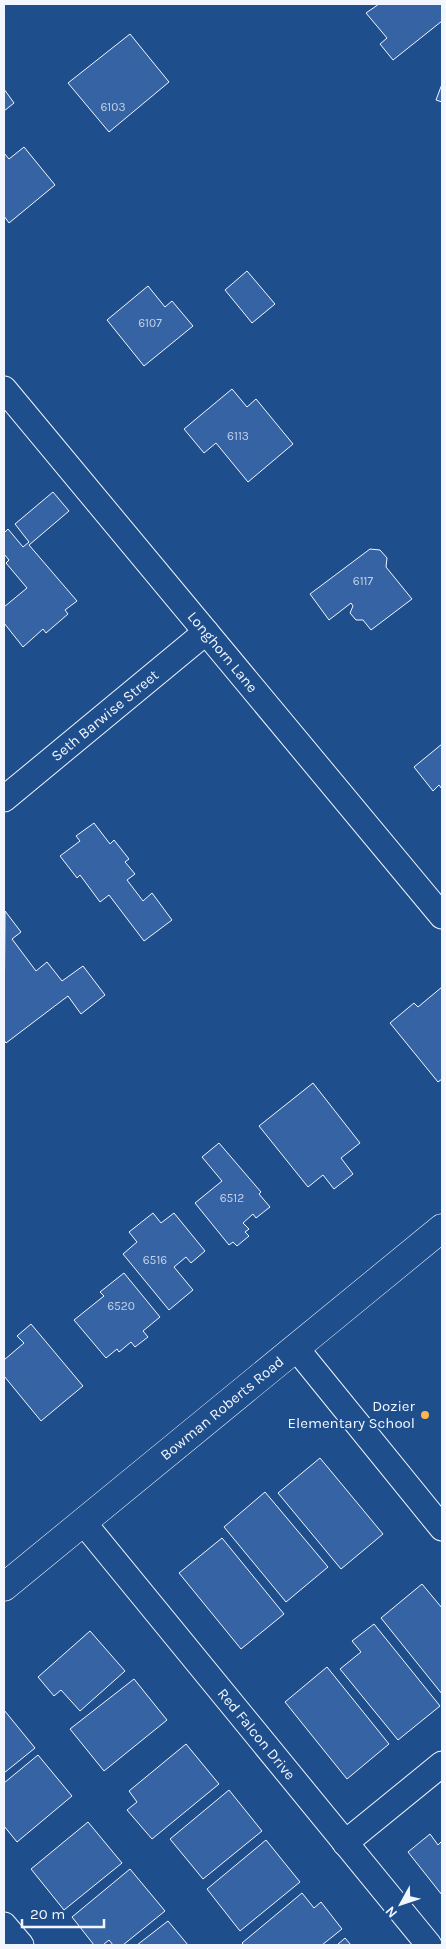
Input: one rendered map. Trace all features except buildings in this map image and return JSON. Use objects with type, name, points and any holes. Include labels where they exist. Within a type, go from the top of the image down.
[{"type":"street","name":"Longhorn Lane","points":[[4,389],[442,916]]},
{"type":"street","name":"Seth Barwise Street","points":[[4,799],[206,632]]},
{"type":"street","name":"Bowman Roberts Road","points":[[4,1587],[442,1228]]},
{"type":"street","points":[[296,1348],[442,1528]]},
{"type":"street","name":"Red Falcon Drive","points":[[83,1522],[429,1945]]},
{"type":"street","points":[[345,1843],[442,1764]]},
{"type":"street","points":[[4,1925],[20,1945]]},
{"type":"place","name":"Dozier Elementary School","points":[[425,1415]]}]
